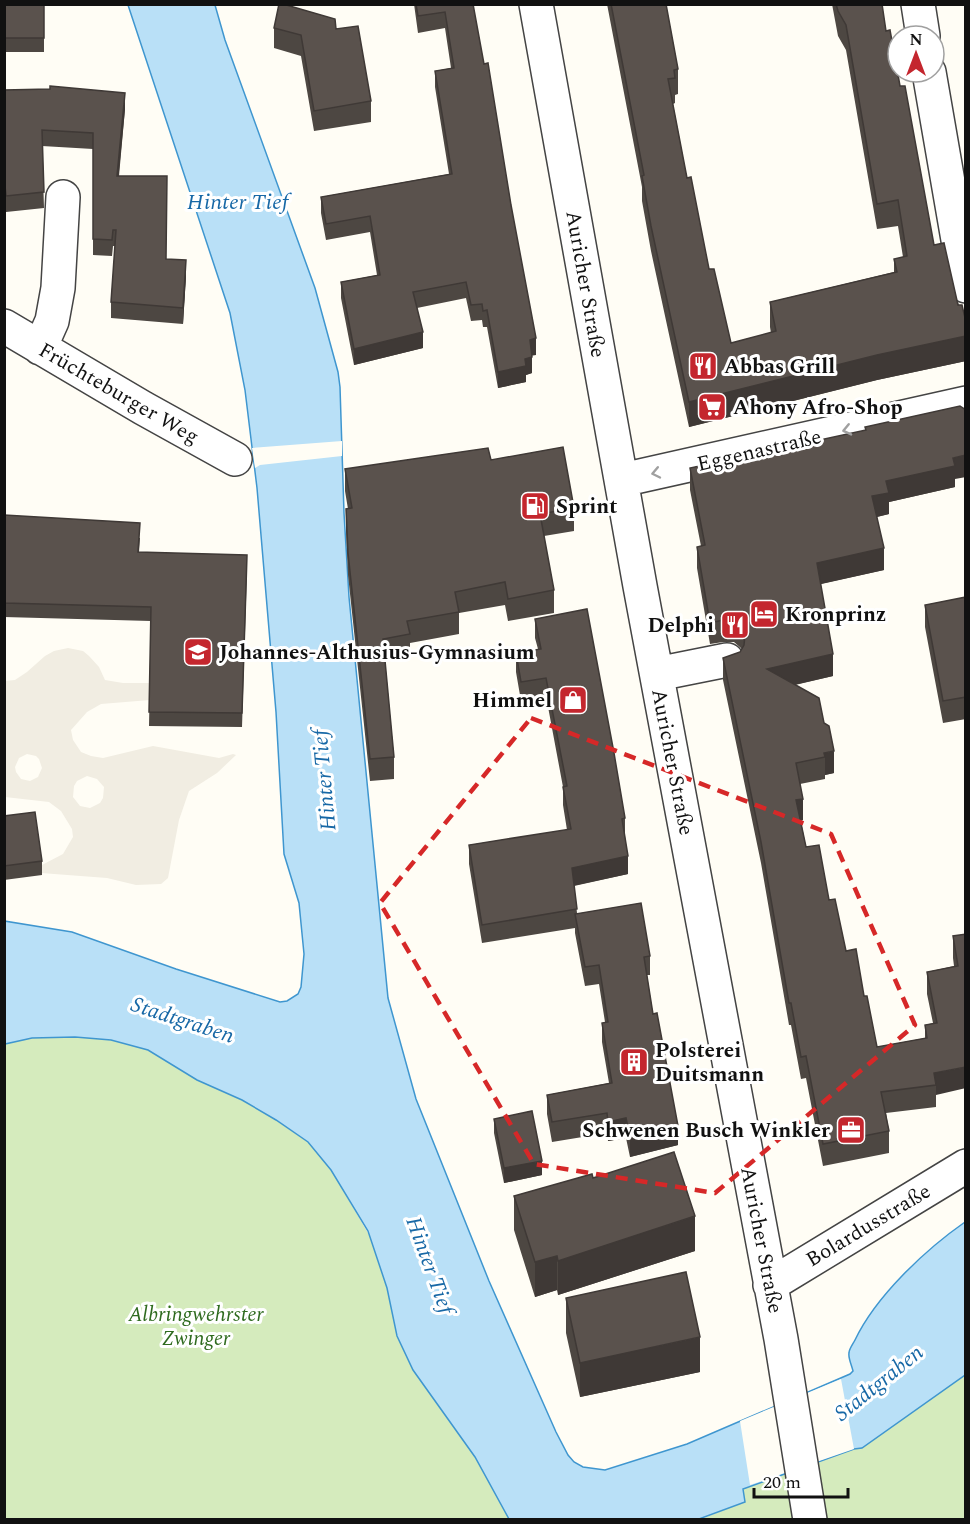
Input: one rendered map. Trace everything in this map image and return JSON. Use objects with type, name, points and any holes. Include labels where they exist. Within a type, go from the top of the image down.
[{"type":"street","name":"Auricher Straße","points":[[536,4],[657,674],[792,1400],[810,1520]]},
{"type":"street","points":[[918,4],[921,24]]},
{"type":"street","points":[[931,84],[966,286]]},
{"type":"street","points":[[40,348],[52,321],[58,288],[63,197]]},
{"type":"street","name":"Früchteburger Weg","points":[[4,326],[143,408],[236,459]]},
{"type":"street","name":"Eggenastraße","points":[[622,480],[966,403]]},
{"type":"street","points":[[657,674],[727,660]]},
{"type":"street","name":"Bolardusstraße","points":[[770,1285],[966,1166]]},
{"type":"highlighted area","points":[[531,718],[831,834],[915,1025],[715,1193],[534,1164],[380,903]]},
{"type":"green space","name":"Albringwehrster Zwinger","points":[[75,1037],[111,1040],[148,1050],[197,1080],[242,1100],[308,1142],[331,1170],[375,1245],[413,1370],[475,1457],[509,1519],[5,1519],[4,1044],[32,1038]]},
{"type":"green space","points":[[965,1375],[965,1519],[699,1520],[744,1502],[743,1489],[750,1485],[862,1448]]},
{"type":"shaded area","points":[[68,648],[83,651],[99,667],[105,680],[150,683],[150,700],[101,704],[87,712],[71,730],[73,740],[81,752],[103,758],[153,746],[219,758],[236,755],[217,773],[189,791],[179,820],[168,878],[161,884],[136,885],[107,878],[41,873],[40,866],[63,854],[73,837],[72,829],[61,811],[49,802],[5,797],[4,681],[15,680],[54,651]],"holes":[[[27,754],[36,756],[42,768],[38,777],[30,781],[21,779],[15,767],[19,758]],[[87,776],[97,779],[104,787],[100,803],[90,808],[80,806],[73,797],[77,781]]]},
{"type":"water","points":[[128,5],[215,5],[225,40],[315,288],[340,387],[349,597],[388,998],[416,1099],[489,1281],[568,1455],[583,1467],[605,1470],[687,1444],[850,1374],[853,1371],[849,1357],[850,1350],[875,1307],[918,1260],[965,1222],[965,1375],[862,1448],[743,1489],[745,1502],[699,1519],[509,1519],[475,1457],[413,1370],[397,1336],[387,1288],[368,1231],[331,1170],[308,1142],[242,1100],[197,1080],[148,1050],[111,1040],[75,1037],[32,1038],[5,1044],[4,921],[72,932],[176,969],[280,1002],[287,1001],[298,994],[301,987],[304,954],[299,903],[284,854],[276,712],[257,488],[245,390],[230,313]]},
{"type":"pier","points":[[342,441],[342,456],[260,465],[255,468],[252,448]]},
{"type":"pier","points":[[841,1379],[854,1449],[750,1485],[740,1421]]},
{"type":"building","points":[[4,4],[44,4],[44,38],[4,38]]},
{"type":"building","points":[[279,4],[335,19],[336,29],[358,26],[371,101],[314,111],[301,35],[274,28]]},
{"type":"building","points":[[416,4],[473,4],[484,64],[488,63],[536,338],[530,340],[532,357],[525,359],[526,366],[498,372],[487,310],[483,311],[482,304],[471,305],[466,282],[413,292],[423,332],[354,349],[341,282],[380,275],[370,216],[326,224],[321,197],[452,174],[435,71],[454,68],[445,12],[418,16]]},
{"type":"building","points":[[611,4],[666,4],[678,69],[674,70],[675,78],[668,79],[687,178],[691,177],[709,269],[714,269],[731,343],[776,331],[770,302],[897,272],[894,259],[907,256],[898,200],[877,204],[846,25],[836,4],[882,4],[886,31],[886,84],[905,86],[934,245],[944,243],[958,305],[962,305],[966,336],[877,355],[689,402],[651,226],[642,176],[644,175]]},
{"type":"building","points":[[50,86],[125,93],[117,176],[167,176],[166,259],[186,260],[183,308],[111,302],[116,230],[113,230],[112,240],[93,239],[93,133],[42,130],[44,192],[6,196],[4,90],[50,89]]},
{"type":"building","points":[[960,406],[966,410],[966,455],[953,458],[955,466],[886,481],[889,493],[872,496],[884,548],[817,563],[833,654],[767,669],[819,698],[824,723],[829,726],[834,751],[824,753],[825,757],[796,763],[803,799],[796,800],[806,847],[819,845],[829,900],[835,899],[846,951],[856,949],[864,996],[867,996],[877,1047],[927,1038],[925,1025],[937,1023],[927,972],[958,966],[953,936],[966,934],[966,1067],[934,1073],[936,1085],[881,1092],[889,1131],[823,1144],[806,1056],[801,1057],[791,1003],[789,1003],[761,842],[723,658],[740,652],[744,645],[745,635],[741,626],[734,621],[723,620],[710,623],[697,547],[705,545],[690,468],[866,430],[865,427]]},
{"type":"building","points":[[563,447],[574,508],[540,514],[554,590],[508,599],[505,582],[455,592],[459,612],[407,621],[410,634],[383,639],[394,757],[370,759],[348,553],[346,509],[352,508],[345,469],[488,448],[491,460]]},
{"type":"building","name":"Johannes-Althusius-Gymnasium","points":[[4,515],[140,523],[138,552],[247,555],[242,713],[149,712],[151,607],[4,603]]},
{"type":"building","points":[[966,597],[966,697],[943,701],[925,605]]},
{"type":"building","points":[[587,609],[625,818],[622,819],[628,856],[572,868],[577,909],[482,925],[469,845],[571,829],[563,787],[567,786],[546,678],[521,682],[516,653],[541,649],[535,619]]},
{"type":"building","points":[[35,812],[42,861],[4,866],[4,816]]},
{"type":"building","points":[[641,903],[650,956],[644,957],[653,1014],[657,1013],[678,1126],[630,1137],[626,1118],[608,1122],[607,1113],[552,1122],[547,1095],[612,1083],[602,1023],[608,1022],[599,965],[585,967],[575,914]]},
{"type":"building","points":[[532,1111],[542,1161],[504,1168],[494,1119]]},
{"type":"building","points":[[674,1152],[695,1216],[558,1261],[557,1256],[535,1262],[514,1196],[592,1174],[593,1178]]},
{"type":"building","points":[[686,1272],[700,1337],[580,1363],[566,1298]]},
{"type":"place","name":"Abbas Grill","points":[[703,366]]},
{"type":"place","name":"Ahony Afro-Shop","points":[[712,407]]},
{"type":"place","name":"Sprint","points":[[535,506]]},
{"type":"place","name":"Kronprinz","points":[[764,614]]},
{"type":"place","name":"Delphi","points":[[735,625]]},
{"type":"place","name":"Johannes-Althusius-Gymnasium","points":[[198,652]]},
{"type":"place","name":"Himmel","points":[[573,700]]},
{"type":"place","name":"Polsterei Duitsmann","points":[[634,1062]]},
{"type":"place","name":"Schwenen Busch Winkler","points":[[851,1130]]},
{"type":"water label","name":"Hinter Tief","points":[[238,201]]},
{"type":"water label","name":"Hinter Tief","points":[[323,780]]},
{"type":"water label","name":"Stadtgraben","points":[[183,1019]]},
{"type":"water label","name":"Hinter Tief","points":[[431,1265]]},
{"type":"water label","name":"Stadtgraben","points":[[878,1382]]}]
